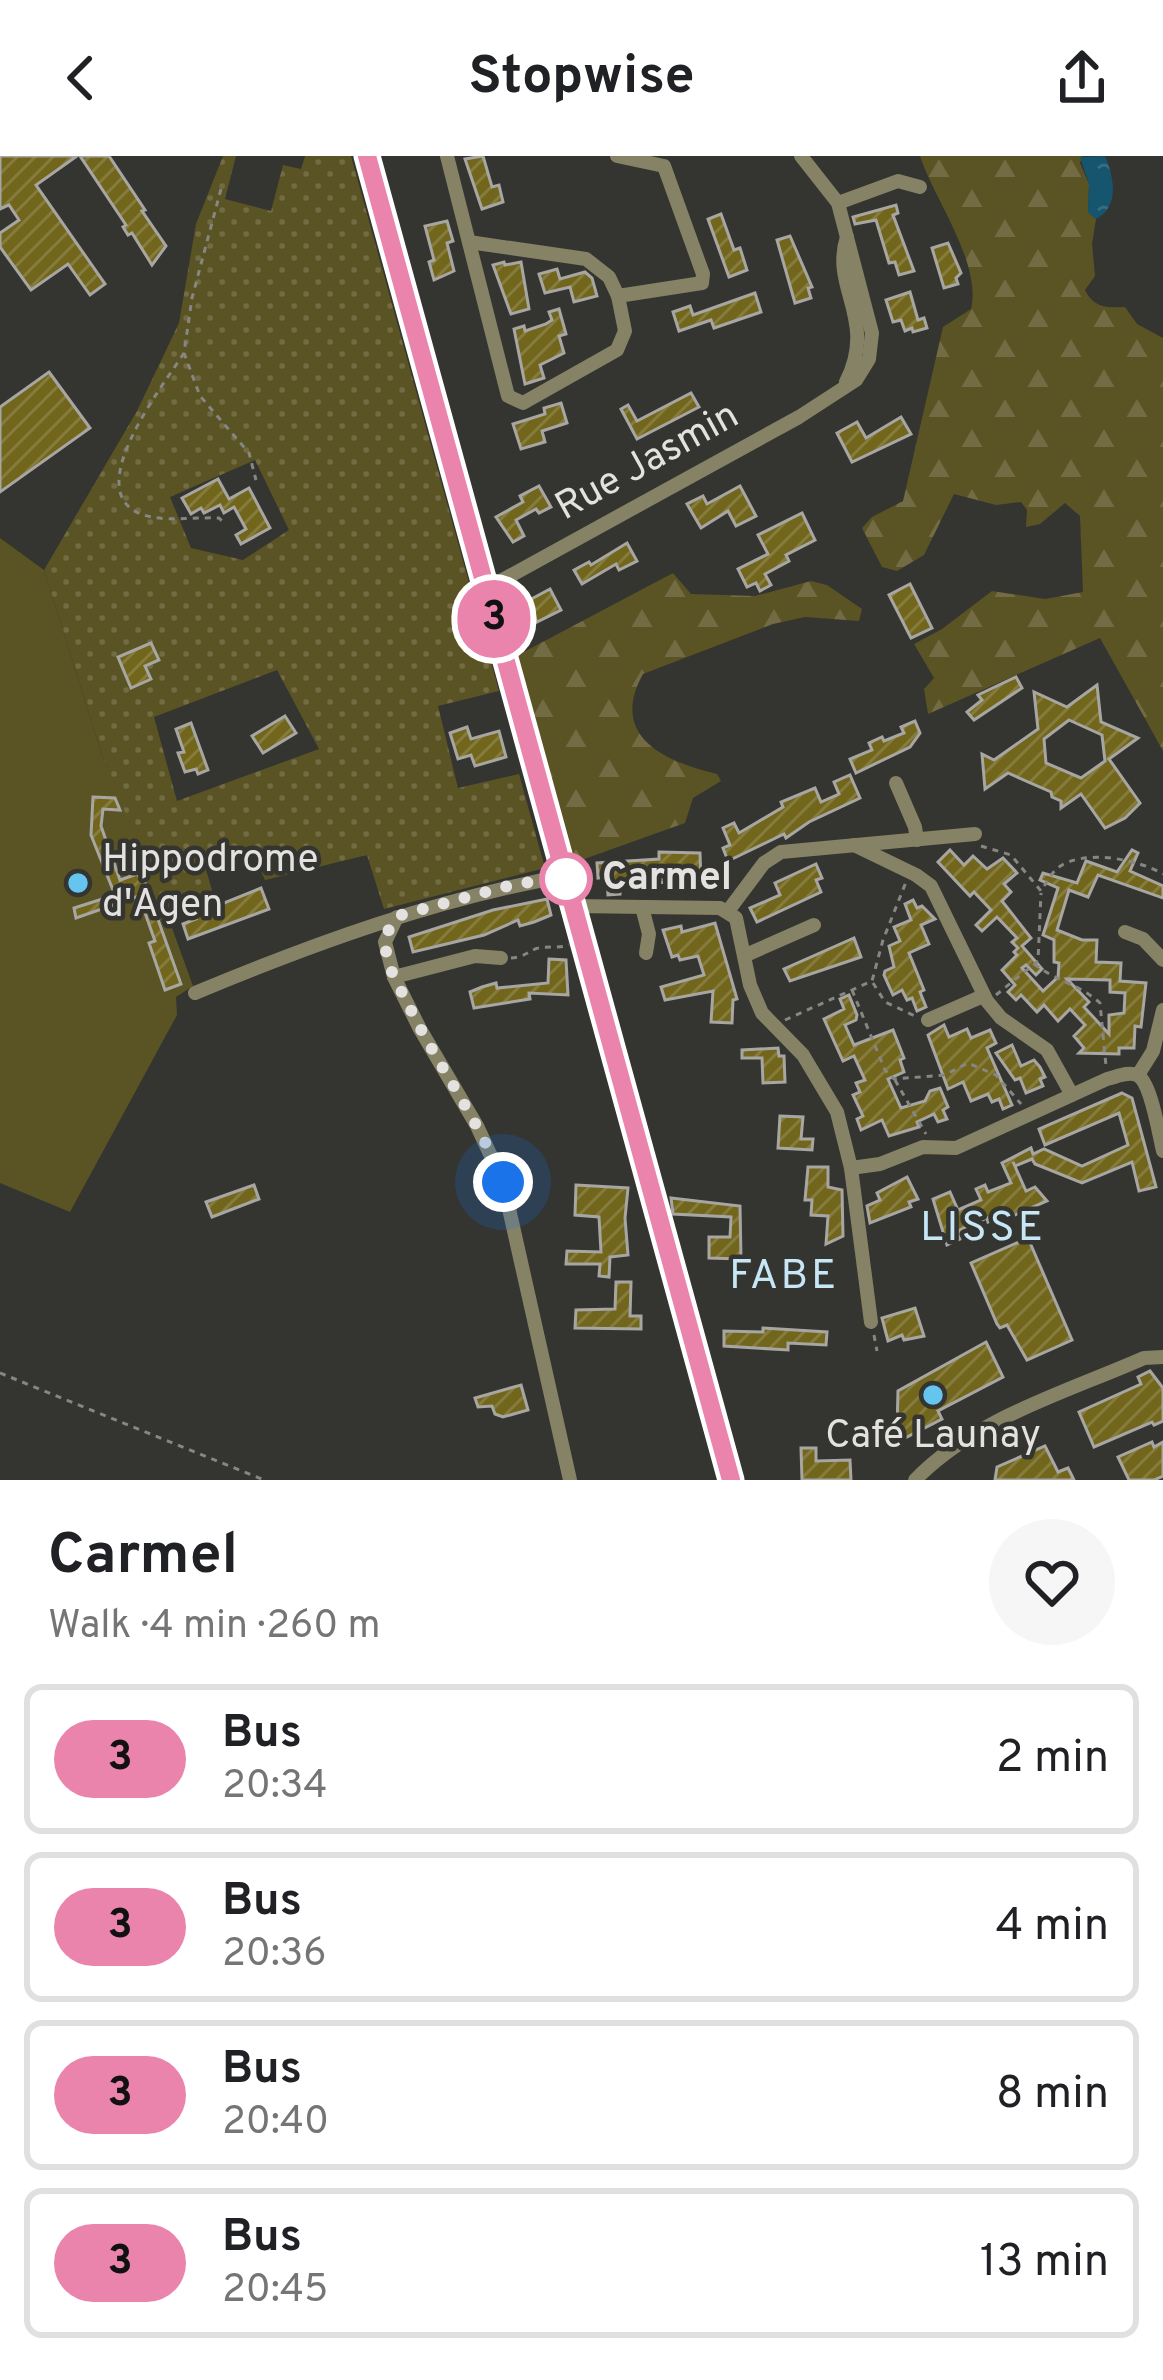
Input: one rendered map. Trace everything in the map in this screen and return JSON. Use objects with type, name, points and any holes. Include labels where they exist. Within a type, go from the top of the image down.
[{"type":"main road","points":[[367,156],[731,1480]]},
{"type":"street","points":[[447,156],[508,396],[524,403],[615,352],[625,331],[618,296],[609,277],[586,259],[469,242]]},
{"type":"street","points":[[617,156],[664,166],[703,274],[702,283],[696,286],[618,296]]},
{"type":"street","name":"Rue Jasmin","points":[[486,589],[841,392],[863,371],[872,345],[872,323],[838,203],[801,156]]},
{"type":"street","points":[[838,203],[898,181],[920,187]]},
{"type":"street","points":[[896,783],[917,839]]},
{"type":"street","points":[[728,910],[772,856],[793,850],[971,834]]},
{"type":"street","points":[[854,845],[925,880],[939,898],[984,998],[1001,1018],[1047,1050],[1072,1096]]},
{"type":"street","points":[[195,994],[283,956],[397,916],[565,876]]},
{"type":"street","points":[[573,906],[728,910]]},
{"type":"street","points":[[642,907],[649,934],[646,953]]},
{"type":"street","points":[[728,910],[740,928],[750,985],[762,1013],[803,1054],[837,1112],[851,1168],[871,1322]]},
{"type":"street","points":[[397,916],[385,942],[394,977],[503,1182],[570,1480]]},
{"type":"street","points":[[746,955],[814,926]]},
{"type":"street","points":[[1125,932],[1143,939],[1163,959]]},
{"type":"street","points":[[394,977],[475,956],[500,958]]},
{"type":"street","points":[[928,1019],[984,998]]},
{"type":"street","points":[[851,1168],[931,1147],[956,1148],[1107,1079],[1138,1075],[1154,1051],[1163,1010]]},
{"type":"street","points":[[1138,1075],[1158,1112],[1163,1151]]},
{"type":"street","points":[[915,1480],[934,1460],[970,1436],[1144,1358],[1163,1357]]},
{"type":"path","points":[[221,189],[192,298],[184,353],[125,445],[120,482],[128,502],[152,517],[218,518],[225,524]]},
{"type":"path","points":[[184,353],[200,396],[249,453],[256,480]]},
{"type":"path","points":[[971,834],[973,844],[1011,855],[1042,891]]},
{"type":"path","points":[[984,998],[1034,964],[1042,891],[1062,864],[1083,858],[1130,862],[1163,874]]},
{"type":"path","points":[[872,981],[911,872]]},
{"type":"path","points":[[500,958],[520,958],[537,948],[559,949],[583,942]]},
{"type":"path","points":[[1034,964],[1049,976],[1082,987],[1100,1003],[1107,1079]]},
{"type":"path","points":[[772,1025],[872,981]]},
{"type":"path","points":[[872,981],[892,1008],[928,1019]]},
{"type":"path","points":[[852,990],[885,1070],[920,1118],[931,1147]]},
{"type":"path","points":[[894,1079],[945,1075],[968,1063],[997,1075],[1027,1116]]},
{"type":"path","points":[[871,1322],[877,1351]]},
{"type":"path","points":[[0,1372],[264,1480]]},
{"type":"green space","points":[[223,156],[236,156],[225,199],[271,211],[283,165],[301,169],[305,156],[351,156],[499,691],[438,706],[458,788],[519,774],[545,868],[384,909],[367,855],[265,880],[249,846],[204,863],[214,897],[166,913],[102,755],[44,570],[137,411],[179,323],[196,224]],"holes":[[[255,460],[289,530],[243,560],[191,548],[170,497]],[[277,670],[319,749],[177,801],[154,717]]]},
{"type":"green space","points":[[920,156],[1082,156],[1080,163],[1089,184],[1088,212],[1096,219],[1095,276],[1085,290],[1102,306],[1125,307],[1137,324],[1163,338],[1163,751],[1100,638],[928,714],[924,689],[934,678],[914,644],[992,591],[1045,599],[1083,592],[1080,516],[1065,503],[1040,524],[1026,527],[1027,510],[1021,502],[996,505],[954,494],[924,555],[897,571],[882,567],[862,528],[872,517],[903,501],[943,327],[971,309],[970,272]]},
{"type":"green space","name":"Hippodrome d'Agen","points":[[0,538],[44,570],[102,755],[145,853],[193,986],[176,997],[177,1015],[70,1212],[0,1183]]},
{"type":"green space","points":[[673,573],[691,594],[755,596],[811,581],[827,585],[862,609],[859,621],[805,617],[773,624],[643,674],[634,696],[638,730],[662,754],[717,774],[721,781],[693,798],[685,823],[573,863],[518,655]]},
{"type":"water","points":[[1105,156],[1112,199],[1096,219],[1088,212],[1089,184],[1080,157]]},
{"type":"building","points":[[0,156],[77,156],[36,185],[105,284],[90,295],[68,264],[31,290],[0,247],[0,233],[19,220],[9,205],[0,209]]},
{"type":"building","points":[[80,156],[109,156],[145,210],[166,246],[152,265],[132,233],[128,235]]},
{"type":"building","points":[[483,156],[492,187],[499,185],[503,202],[482,209],[465,159]]},
{"type":"building","points":[[896,205],[898,213],[893,215],[914,271],[899,275],[895,262],[889,263],[876,220],[855,224],[853,217]]},
{"type":"building","points":[[721,214],[747,270],[729,277],[708,219]]},
{"type":"building","points":[[447,221],[454,271],[434,280],[425,226]]},
{"type":"building","points":[[790,236],[812,287],[808,288],[811,298],[795,303],[777,240]]},
{"type":"building","points":[[948,243],[961,273],[958,284],[944,288],[932,248]]},
{"type":"building","points":[[521,262],[529,309],[511,314],[493,265]]},
{"type":"building","points":[[557,269],[560,279],[585,272],[597,296],[574,302],[570,287],[545,293],[539,274]]},
{"type":"building","points":[[910,292],[918,320],[924,318],[927,328],[913,332],[912,328],[905,331],[901,320],[893,322],[886,300]]},
{"type":"building","points":[[755,293],[761,312],[714,328],[711,320],[679,331],[673,312],[690,306],[693,315]]},
{"type":"building","points":[[559,309],[566,334],[559,336],[564,353],[540,365],[544,378],[525,384],[514,329],[524,326],[525,331],[546,324],[552,320],[549,312]]},
{"type":"building","points":[[49,372],[90,428],[0,492],[0,407]]},
{"type":"building","points":[[691,393],[699,407],[637,439],[621,409],[628,405],[637,421]]},
{"type":"building","points":[[561,403],[567,423],[542,431],[545,442],[521,449],[513,424],[545,414],[544,408]]},
{"type":"building","points":[[901,417],[911,434],[852,462],[837,433],[857,422],[866,438]]},
{"type":"building","points":[[218,479],[229,499],[249,488],[270,528],[241,544],[236,535],[246,529],[234,507],[224,513],[220,505],[204,513],[201,508],[191,514],[182,498]]},
{"type":"building","points":[[539,486],[551,507],[516,520],[524,536],[513,542],[496,517],[523,502],[520,496]]},
{"type":"building","points":[[740,486],[756,516],[736,526],[728,511],[701,528],[687,504],[703,496],[707,504]]},
{"type":"building","points":[[802,513],[815,540],[786,555],[789,561],[765,574],[771,585],[760,591],[756,583],[747,587],[738,569],[768,554],[758,535]]},
{"type":"building","points":[[627,543],[637,561],[619,570],[616,564],[582,584],[574,570]]},
{"type":"building","points":[[910,584],[932,628],[911,638],[889,595]]},
{"type":"building","points":[[550,589],[561,610],[537,622],[533,614],[518,618],[513,601],[523,598],[524,603]]},
{"type":"building","points":[[151,643],[159,660],[145,666],[151,679],[131,688],[118,657]]},
{"type":"building","points":[[1016,677],[1022,688],[974,720],[967,712],[982,700],[978,695]]},
{"type":"building","points":[[1097,685],[1101,722],[1138,738],[1109,759],[1140,803],[1105,828],[1081,794],[1061,808],[1061,801],[1051,792],[1008,773],[985,789],[982,754],[994,760],[1038,729],[1034,692],[1067,707]],"holes":[[[1069,720],[1102,735],[1105,761],[1081,778],[1046,763],[1044,739]]]},
{"type":"building","points":[[285,716],[296,733],[263,753],[252,736]]},
{"type":"building","points":[[915,721],[920,733],[910,747],[856,773],[850,759],[872,750],[869,743],[904,733],[901,727]]},
{"type":"building","points":[[191,723],[208,770],[198,774],[196,769],[185,772],[178,753],[184,752],[176,729]]},
{"type":"building","points":[[467,727],[471,739],[499,731],[506,757],[475,766],[471,755],[458,759],[450,733]]},
{"type":"building","points":[[850,775],[860,798],[786,838],[784,834],[728,861],[723,848],[730,845],[723,828],[734,823],[739,833],[783,807],[781,802],[815,788],[821,802],[839,794],[834,782]]},
{"type":"building","points":[[93,797],[115,798],[120,810],[103,809],[101,826],[120,880],[137,874],[145,883],[181,984],[165,990],[139,896],[76,918],[74,908],[115,895],[91,835]]},
{"type":"building","points":[[950,850],[964,865],[973,856],[987,869],[1003,858],[1017,873],[1004,884],[1011,892],[1002,901],[1031,938],[1022,946],[1042,969],[1036,975],[1026,965],[1022,968],[1043,991],[1058,977],[1059,963],[1054,962],[1054,940],[1043,935],[1058,888],[1040,880],[1043,873],[1077,883],[1086,861],[1117,872],[1132,850],[1138,853],[1130,871],[1163,886],[1163,898],[1098,875],[1088,897],[1069,890],[1057,930],[1082,940],[1097,940],[1096,962],[1121,963],[1120,981],[1146,983],[1134,1048],[1119,1048],[1119,1054],[1079,1053],[1084,1048],[1074,1036],[1085,1025],[1070,1009],[1058,1021],[1044,1005],[1037,1012],[1021,995],[1016,1000],[1008,992],[1015,985],[1002,970],[1017,955],[1012,942],[1017,938],[997,917],[982,931],[976,925],[991,910],[974,892],[970,896],[938,862]],"holes":[[[1067,979],[1110,980],[1110,992],[1125,993],[1124,1013],[1109,1015],[1109,1034]]]},
{"type":"building","points":[[659,852],[700,853],[701,883],[620,882],[620,894],[608,895],[607,877],[598,878],[597,863],[659,859]]},
{"type":"building","points":[[816,864],[821,892],[757,922],[750,908],[780,895],[775,883]]},
{"type":"building","points":[[261,888],[269,909],[188,939],[183,924],[196,919],[194,915]]},
{"type":"building","points":[[547,899],[551,915],[534,922],[520,926],[518,920],[484,935],[413,952],[409,937],[493,910]]},
{"type":"building","points":[[913,900],[935,919],[921,925],[929,944],[909,953],[924,990],[920,992],[926,1007],[917,1011],[902,990],[893,995],[884,975],[894,967],[889,946],[900,941],[894,927],[911,920],[905,904]]},
{"type":"building","points":[[715,923],[737,999],[733,1000],[732,1023],[711,1022],[713,991],[665,1000],[661,987],[704,975],[698,956],[672,957],[663,930],[681,926],[682,932]]},
{"type":"building","points":[[854,938],[861,957],[790,981],[784,969]]},
{"type":"building","points":[[549,959],[566,960],[568,995],[529,993],[530,999],[474,1008],[470,992],[482,987],[548,983]]},
{"type":"building","points":[[849,995],[857,1015],[845,1025],[854,1045],[893,1030],[904,1072],[888,1079],[901,1108],[925,1101],[930,1091],[940,1088],[948,1107],[943,1110],[947,1119],[938,1122],[934,1114],[917,1122],[919,1127],[889,1136],[882,1120],[861,1130],[857,1119],[863,1116],[853,1095],[860,1092],[856,1083],[865,1080],[854,1056],[843,1061],[824,1019],[844,1009],[840,999]]},
{"type":"building","points":[[944,1025],[949,1037],[967,1029],[971,1038],[990,1030],[996,1043],[987,1048],[1012,1105],[1003,1109],[999,1099],[992,1102],[988,1094],[971,1101],[963,1082],[948,1089],[928,1035]]},
{"type":"building","points":[[1012,1045],[1021,1066],[1034,1060],[1040,1067],[1043,1086],[1026,1093],[1020,1078],[1015,1080],[996,1053]]},
{"type":"building","points":[[778,1048],[779,1056],[784,1056],[785,1082],[763,1083],[762,1058],[742,1058],[742,1050]]},
{"type":"building","points":[[1122,1093],[1132,1098],[1156,1187],[1139,1191],[1132,1162],[1082,1183],[1032,1159],[1015,1166],[1013,1162],[1026,1191],[1035,1187],[1047,1201],[1001,1221],[988,1222],[987,1218],[960,1230],[960,1239],[947,1245],[933,1199],[950,1192],[958,1210],[981,1200],[976,1189],[985,1185],[988,1192],[1011,1183],[1002,1163],[1031,1148],[1033,1154],[1044,1149],[1082,1166],[1128,1145],[1119,1113],[1045,1145],[1039,1129]]},
{"type":"building","points":[[780,1116],[803,1117],[801,1139],[813,1139],[812,1150],[778,1148]]},
{"type":"building","points":[[808,1167],[828,1167],[828,1187],[842,1190],[843,1236],[826,1244],[828,1216],[811,1215],[812,1200],[805,1200]]},
{"type":"building","points":[[907,1177],[918,1199],[909,1202],[911,1207],[870,1223],[867,1206],[880,1200],[877,1193]]},
{"type":"building","points":[[254,1185],[259,1199],[212,1217],[206,1202]]},
{"type":"building","points":[[576,1185],[628,1188],[628,1255],[610,1257],[609,1277],[599,1276],[600,1264],[566,1264],[567,1251],[601,1252],[599,1217],[575,1215]]},
{"type":"building","points":[[671,1198],[740,1206],[741,1259],[709,1258],[709,1237],[730,1237],[731,1217],[673,1214]]},
{"type":"building","points":[[1028,1238],[1072,1340],[1027,1360],[1007,1325],[1000,1328],[997,1324],[971,1263]]},
{"type":"building","points":[[616,1282],[631,1282],[630,1316],[641,1316],[641,1329],[575,1328],[576,1310],[615,1309]]},
{"type":"building","points":[[915,1308],[924,1336],[904,1340],[902,1335],[888,1341],[882,1318]]},
{"type":"building","points":[[763,1328],[827,1332],[826,1345],[788,1343],[788,1350],[724,1346],[724,1331],[763,1332]]},
{"type":"building","name":"Café Launay","points":[[986,1342],[1003,1377],[938,1411],[942,1419],[903,1439],[897,1429],[898,1391]]},
{"type":"building","points":[[1150,1371],[1163,1388],[1163,1421],[1094,1447],[1079,1412],[1141,1384],[1138,1377]]},
{"type":"building","points":[[521,1385],[528,1410],[503,1417],[492,1406],[478,1407],[475,1398]]},
{"type":"building","points":[[1152,1442],[1154,1447],[1163,1442],[1163,1476],[1129,1480],[1118,1457]]},
{"type":"building","points":[[1045,1446],[1058,1472],[1068,1468],[1074,1480],[995,1480],[997,1467]]},
{"type":"building","points":[[801,1448],[816,1448],[816,1461],[850,1460],[851,1480],[802,1480]]},
{"type":"bus line","name":"3","points":[[367,156],[731,1480]]},
{"type":"place","name":"Carmel","points":[[566,879]]},
{"type":"place","name":"Hippodrome d'Agen","points":[[78,883]]},
{"type":"place","name":"Café Launay","points":[[933,1395]]},
{"type":"district","name":"LISSE","points":[[983,1229]]},
{"type":"district","name":"FABE","points":[[784,1277]]},
{"type":"route","points":[[503,1182],[394,977],[386,956],[387,931],[397,916],[508,886],[566,879]]}]
